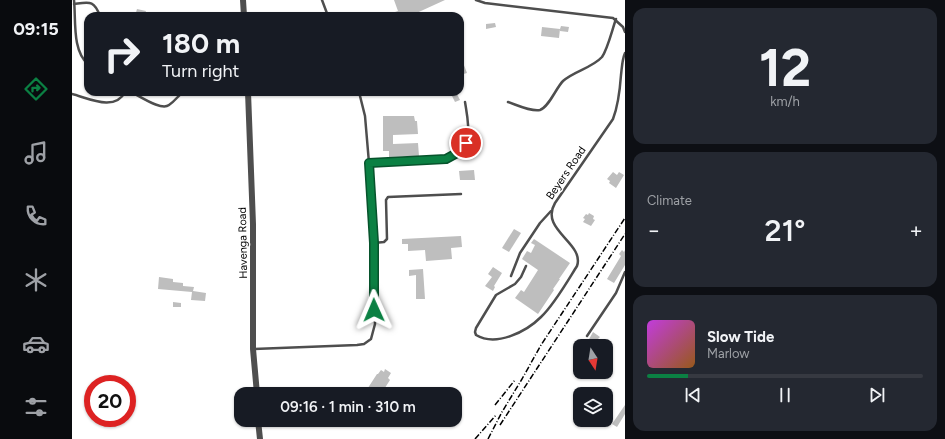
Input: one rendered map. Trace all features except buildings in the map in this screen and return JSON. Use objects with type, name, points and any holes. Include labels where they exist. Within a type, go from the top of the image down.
[{"type":"street","points":[[243,0],[244,12]]},
{"type":"street","name":"Havenga Road","points":[[248,96],[253,224],[253,349],[256,387]]},
{"type":"street","points":[[259,427],[260,439]]},
{"type":"lane","points":[[74,0],[72,23],[77,52],[84,61]]},
{"type":"lane","points":[[322,0],[326,12]]},
{"type":"lane","points":[[476,0],[492,4],[604,16],[616,20],[623,27],[625,32]]},
{"type":"lane","points":[[74,4],[87,2],[97,7],[99,12]]},
{"type":"lane","points":[[508,102],[536,110],[544,108],[556,89],[564,80],[600,59],[604,53],[616,20]]},
{"type":"lane","name":"Beyers Road","points":[[526,266],[515,284],[498,293],[494,298],[476,328],[475,333],[478,336],[488,340],[500,339],[510,336],[533,324],[547,310],[577,266],[579,261],[578,257],[555,226],[551,217],[551,211],[613,119],[622,61],[625,52]]},
{"type":"lane","points":[[621,75],[625,77]]},
{"type":"lane","points":[[72,94],[104,102],[111,102],[119,99],[122,96]]},
{"type":"lane","points":[[139,96],[164,108],[179,96]]},
{"type":"lane","points":[[253,349],[357,345],[368,342],[371,339],[375,324],[374,243],[365,116],[360,96]]},
{"type":"lane","points":[[369,163],[446,159],[453,157],[464,147],[469,135],[465,102]]},
{"type":"lane","points":[[374,243],[384,242],[387,239],[387,198],[461,194]]},
{"type":"lane","points":[[510,276],[520,253],[540,223],[551,211]]},
{"type":"lane","points":[[587,336],[616,293],[625,272]]},
{"type":"railway","points":[[488,439],[541,345],[625,218]]},
{"type":"railway","points":[[500,425],[625,234]]},
{"type":"railway","points":[[495,405],[515,380]]},
{"type":"railway","points":[[475,439],[496,415]]},
{"type":"route","points":[[374,310],[374,243],[369,163],[446,159],[453,157],[464,147],[466,143]]}]
